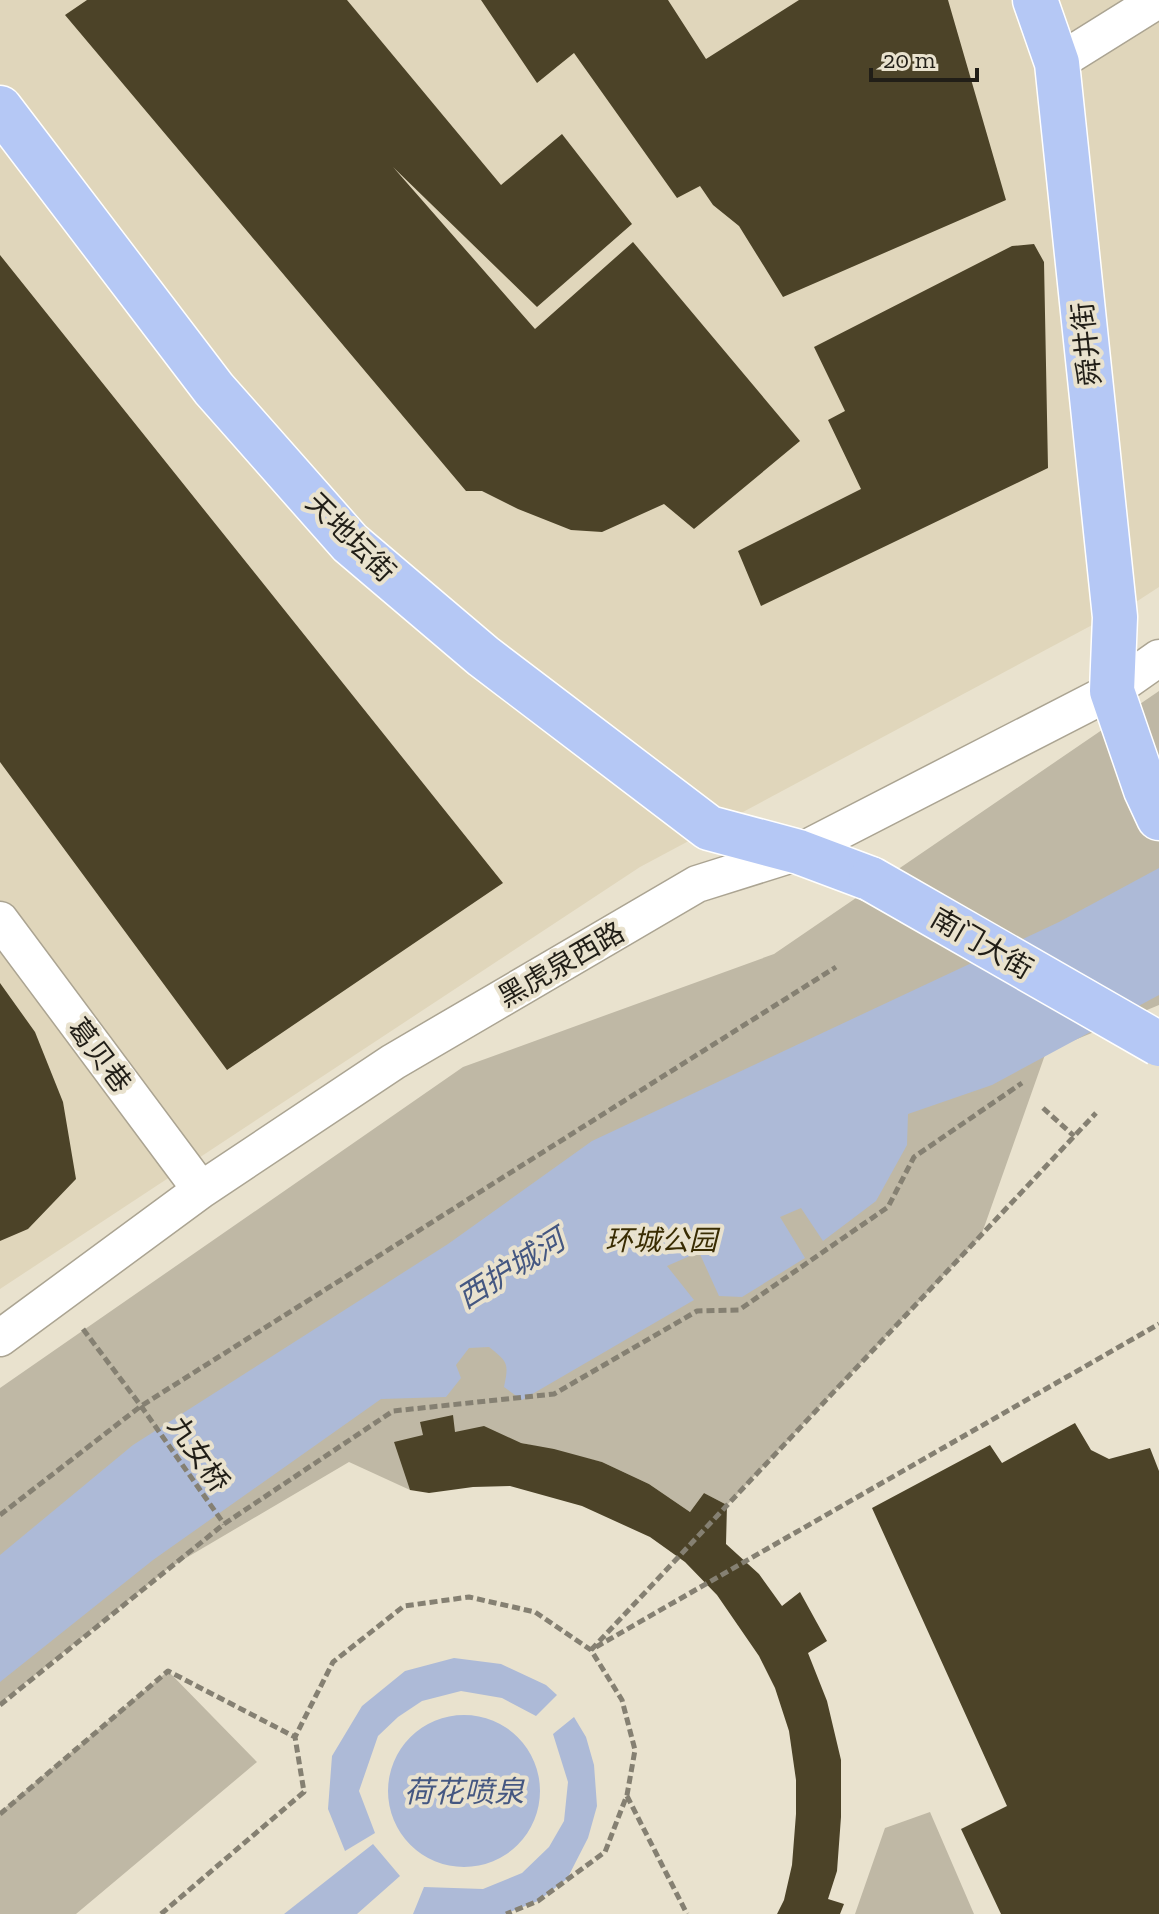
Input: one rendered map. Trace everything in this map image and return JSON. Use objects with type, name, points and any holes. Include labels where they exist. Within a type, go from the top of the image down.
[{"type":"main road","name":"舜井街","points":[[1035,0],[1057,63],[1115,617],[1112,691]]},
{"type":"main road","name":"天地坛街","points":[[0,108],[214,389],[350,543],[483,656],[709,828],[799,852]]},
{"type":"main road","points":[[1112,691],[1152,804]]},
{"type":"main road","name":"南门大街","points":[[799,852],[871,879],[1159,1044]]},
{"type":"street","points":[[1057,63],[1158,0]]},
{"type":"street","name":"黑虎泉西路","points":[[0,1338],[201,1190],[393,1062],[697,884],[799,852],[1112,691],[1159,658]]},
{"type":"street","name":"葛贝巷","points":[[0,920],[201,1190]]},
{"type":"path","points":[[0,1515],[141,1406],[836,967]]},
{"type":"path","points":[[0,1705],[224,1524],[393,1411],[554,1394],[697,1311],[739,1310],[888,1207],[914,1157],[1022,1083]]},
{"type":"path","points":[[1043,1108],[1074,1136]]},
{"type":"path","points":[[591,1650],[1096,1113]]},
{"type":"path","points":[[591,1650],[1159,1324]]},
{"type":"path","name":"九女桥","points":[[83,1329],[224,1524]]},
{"type":"path","points":[[161,1914],[304,1792],[295,1737],[333,1662],[404,1606],[469,1597],[535,1612],[591,1650],[622,1700],[635,1750],[627,1795],[605,1852],[538,1901],[506,1914]]},
{"type":"path","points":[[0,1814],[168,1671],[295,1737]]},
{"type":"path","points":[[627,1795],[687,1914]]},
{"type":"shaded area","points":[[0,0],[1159,0],[1159,587],[640,867],[0,1289]]},
{"type":"green space","name":"环城公园","points":[[1159,691],[1159,1005],[1046,1052],[981,1236],[727,1505],[704,1493],[690,1512],[649,1484],[602,1462],[522,1443],[410,1490],[349,1462],[169,1568],[0,1703],[0,1388],[463,1067],[774,954]]},
{"type":"green space","points":[[168,1671],[257,1762],[76,1914],[0,1914],[0,1812]]},
{"type":"green space","points":[[930,1812],[974,1914],[855,1914],[885,1828]]},
{"type":"water","name":"西护城河","points":[[1159,868],[1159,995],[992,1085],[908,1114],[907,1145],[876,1201],[823,1241],[801,1208],[780,1217],[805,1258],[742,1297],[719,1296],[699,1252],[667,1266],[694,1300],[522,1400],[504,1387],[506,1364],[500,1356],[489,1347],[469,1348],[456,1365],[461,1378],[446,1397],[381,1399],[153,1560],[0,1682],[0,1555],[133,1445],[448,1244],[592,1141],[1059,922]]},
{"type":"water","points":[[454,1658],[501,1664],[546,1685],[557,1695],[536,1716],[502,1698],[461,1691],[422,1701],[398,1717],[378,1736],[359,1791],[375,1833],[345,1851],[328,1809],[332,1756],[362,1706],[405,1671]]},
{"type":"water","name":"荷花喷泉","points":[[464,1715],[493,1721],[518,1737],[534,1762],[540,1791],[534,1820],[518,1845],[493,1861],[464,1867],[435,1861],[410,1845],[394,1820],[388,1791],[394,1762],[410,1737],[435,1721]]},
{"type":"water","points":[[574,1717],[586,1737],[594,1765],[597,1806],[588,1838],[567,1879],[538,1901],[505,1914],[413,1914],[424,1887],[483,1889],[522,1873],[549,1847],[564,1821],[568,1782],[553,1734]]},
{"type":"water","points":[[373,1844],[400,1876],[357,1914],[284,1914]]},
{"type":"building","points":[[87,0],[347,0],[501,185],[562,134],[632,224],[537,307],[393,167],[535,329],[633,242],[800,441],[694,529],[664,504],[602,532],[571,530],[482,491],[466,491],[65,15]]},
{"type":"building","points":[[481,0],[668,0],[706,59],[799,0],[948,0],[1006,200],[783,297],[739,226],[713,205],[700,186],[677,198],[574,53],[537,83]]},
{"type":"building","points":[[1034,244],[1044,262],[1048,468],[761,606],[738,551],[861,489],[828,420],[845,411],[814,347],[1012,246]]},
{"type":"building","points":[[0,255],[503,883],[227,1070],[0,762]]},
{"type":"building","points":[[0,983],[35,1032],[63,1102],[76,1179],[28,1229],[0,1241]]},
{"type":"building","points":[[453,1415],[455,1432],[484,1426],[521,1443],[602,1462],[649,1484],[690,1512],[704,1493],[727,1505],[726,1544],[759,1574],[782,1606],[800,1592],[827,1641],[808,1653],[827,1701],[841,1760],[837,1871],[828,1899],[844,1904],[840,1914],[777,1914],[784,1900],[792,1865],[796,1814],[796,1780],[789,1731],[775,1688],[759,1656],[717,1595],[685,1562],[650,1537],[582,1506],[510,1486],[429,1493],[410,1490],[394,1442],[423,1435],[420,1422]]},
{"type":"building","points":[[1075,1423],[1091,1450],[1109,1459],[1150,1448],[1159,1471],[1159,1914],[1001,1914],[961,1829],[1007,1806],[872,1508],[990,1445],[1002,1463]]}]
